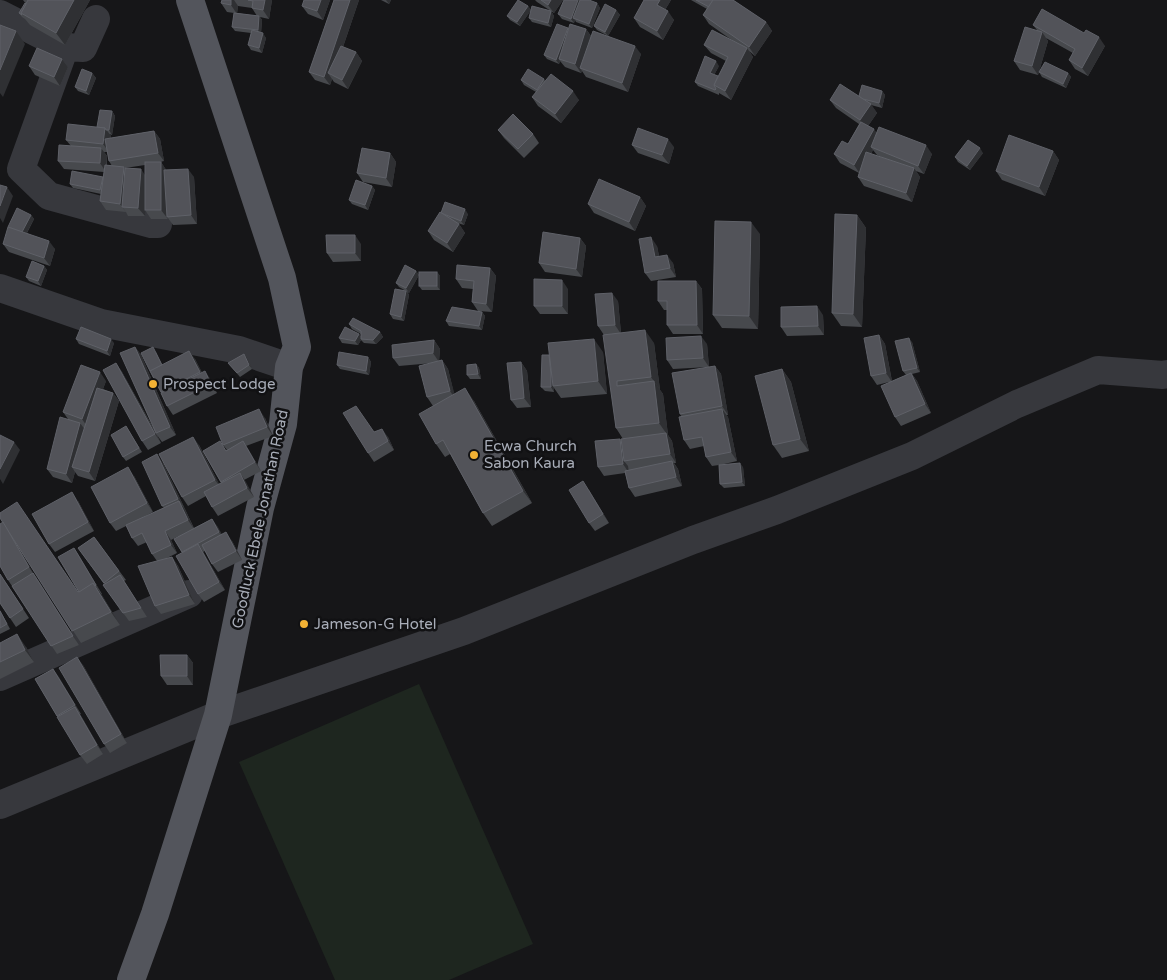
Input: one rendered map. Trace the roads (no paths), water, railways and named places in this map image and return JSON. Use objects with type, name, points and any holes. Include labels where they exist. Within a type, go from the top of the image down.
[{"type":"main road","name":"Goodluck Ebele Jonathan Road","points":[[131,980],[155,914],[218,715],[260,508],[283,424],[289,367],[297,347],[282,278],[190,0]]},
{"type":"street","points":[[0,14],[65,47],[83,48],[96,19]]},
{"type":"street","points":[[65,47],[21,169],[49,196],[151,224],[158,224]]},
{"type":"street","points":[[0,288],[101,323],[239,350],[289,367]]},
{"type":"street","points":[[0,806],[218,715],[464,631],[694,540],[777,510],[912,456],[1017,404],[1098,370],[1167,374]]},
{"type":"street","points":[[0,677],[189,594]]},
{"type":"place","name":"Prospect Lodge","points":[[153,384]]},
{"type":"place","name":"Ecwa Church Sabon Kaura","points":[[474,455]]},
{"type":"place","name":"Jameson-G Hotel","points":[[304,624]]}]
